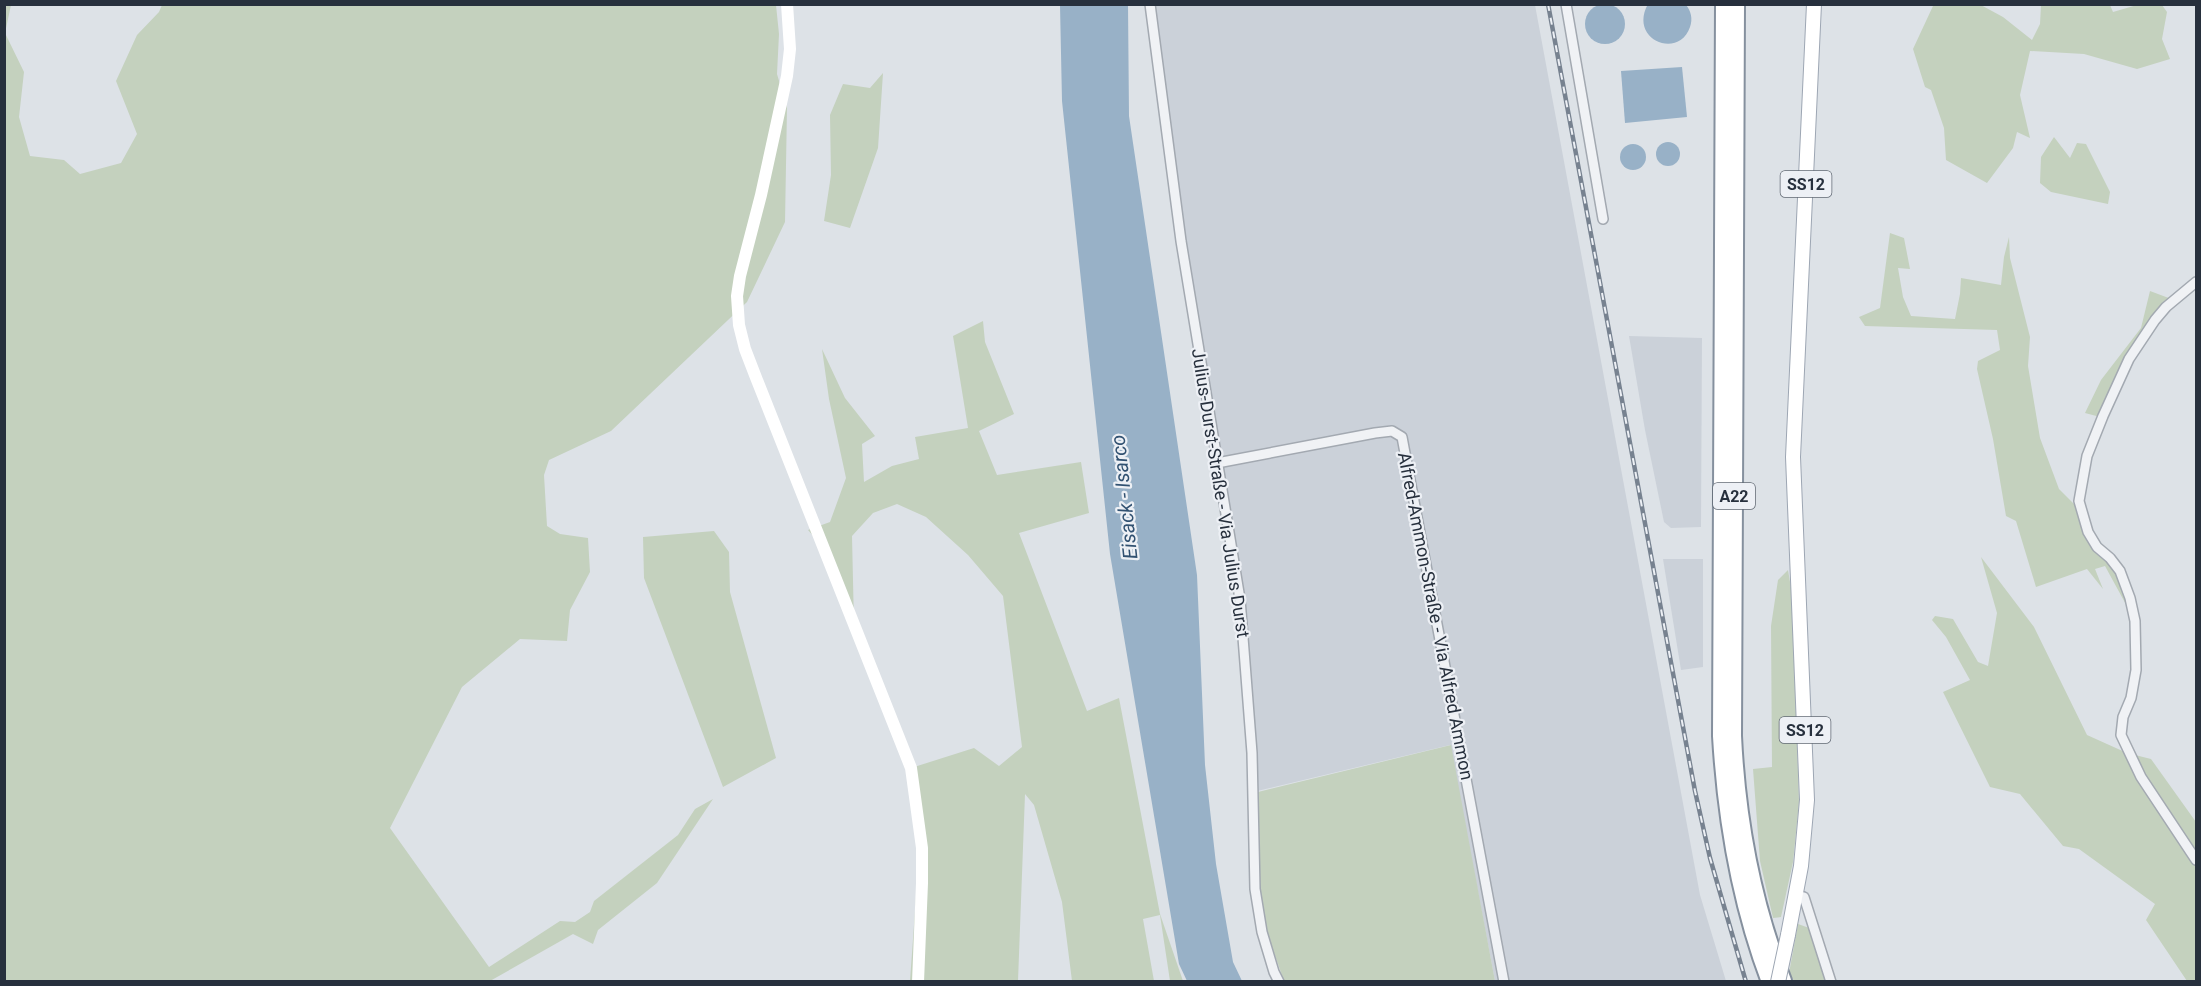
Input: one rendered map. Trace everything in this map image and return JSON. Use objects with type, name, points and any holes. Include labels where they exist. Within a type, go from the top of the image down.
[{"type":"highway","name":"A22","points":[[1724,4],[1721,736],[1726,803],[1735,860],[1748,915],[1770,981]]},
{"type":"highway","name":"A22","points":[[1737,4],[1733,736],[1739,811],[1749,869],[1759,912],[1783,981]]},
{"type":"main road","name":"SS12","points":[[1778,981],[1796,895],[1805,836],[1807,790],[1792,457],[1814,4]]},
{"type":"street","points":[[787,4],[790,49],[787,76],[761,195],[740,276],[737,296],[739,325],[745,349],[911,768],[922,848],[918,981]]},
{"type":"street","name":"Julius-Durst-Straße - Via Julius Durst","points":[[1150,4],[1181,241],[1240,599],[1252,753],[1255,889],[1262,932],[1279,981]]},
{"type":"street","points":[[1566,4],[1603,219]]},
{"type":"street","points":[[2196,282],[2166,307],[2130,359],[2087,456],[2079,494],[2079,509],[2088,532],[2097,547],[2120,571],[2130,598],[2135,621],[2136,670],[2131,698],[2123,717],[2121,735],[2141,777],[2196,860]]},
{"type":"street","name":"Alfred-Ammon-Straße - Via Alfred Ammon","points":[[1217,463],[1375,433],[1392,431],[1402,438],[1504,981]]},
{"type":"street","points":[[1796,895],[1804,897],[1831,981]]},
{"type":"shaded area","points":[[1150,5],[1535,5],[1700,895],[1726,981],[1495,981],[1450,745],[1253,792],[1248,681]]},
{"type":"shaded area","points":[[1629,336],[1702,338],[1701,527],[1671,528],[1664,522]]},
{"type":"shaded area","points":[[1663,559],[1703,559],[1703,667],[1681,670]]},
{"type":"green space","points":[[1979,4],[2003,17],[2032,40],[2040,24],[2041,5],[2110,5],[2113,12],[2137,5],[2162,5],[2167,12],[2162,39],[2170,59],[2137,69],[2084,54],[2030,51],[2020,95],[2030,138],[2017,132],[2013,148],[1987,183],[1946,160],[1944,128],[1931,90],[1925,87],[1913,49],[1933,6]]},
{"type":"green space","points":[[5,5],[11,5],[5,33]]},
{"type":"green space","points":[[162,5],[776,5],[779,34],[777,74],[787,108],[785,222],[747,302],[611,431],[549,460],[544,475],[547,526],[560,534],[588,538],[590,572],[570,610],[567,641],[520,639],[462,687],[390,828],[489,967],[560,921],[575,922],[590,912],[594,901],[678,835],[695,809],[713,799],[657,883],[598,930],[593,944],[573,934],[490,981],[5,982],[5,33],[24,72],[19,117],[30,156],[64,160],[80,174],[121,163],[137,134],[116,81],[137,35],[159,12]]},
{"type":"green space","points":[[883,73],[878,148],[850,228],[824,221],[831,175],[830,115],[843,84],[870,88]]},
{"type":"green space","points":[[2054,137],[2070,158],[2077,143],[2086,144],[2110,192],[2108,204],[2051,192],[2040,183],[2041,157]]},
{"type":"green space","points":[[1890,233],[1904,238],[1910,269],[1898,268],[1903,297],[1911,316],[1955,319],[1961,278],[2001,285],[2009,237],[2010,258],[2030,337],[2028,366],[2040,438],[2059,489],[2079,509],[2088,532],[2120,571],[2135,621],[2105,566],[2095,569],[2103,589],[2087,569],[2036,587],[2016,521],[2006,516],[1993,439],[1977,369],[1978,361],[2000,350],[1997,330],[1865,326],[1859,317],[1880,308]]},
{"type":"green space","points":[[2150,291],[2174,300],[2134,355],[2104,418],[2085,413],[2101,380],[2141,328]]},
{"type":"green space","points":[[983,321],[985,342],[1014,414],[979,431],[997,475],[1081,462],[1089,513],[1019,533],[1087,711],[1119,698],[1160,914],[1183,981],[1170,981],[1160,915],[1143,919],[1154,981],[1072,981],[1062,902],[1034,805],[1025,794],[1018,981],[910,981],[918,869],[911,768],[974,748],[999,766],[1022,747],[1003,596],[968,555],[926,517],[897,504],[873,513],[852,536],[854,625],[824,548],[808,530],[830,522],[846,478],[829,399],[822,349],[845,398],[875,436],[862,444],[864,482],[892,466],[919,459],[915,437],[968,428],[953,336]]},
{"type":"green space","points":[[714,531],[729,552],[730,592],[776,758],[723,787],[644,578],[643,537]]},
{"type":"green space","points":[[1981,557],[2034,627],[2087,735],[2127,753],[2151,759],[2196,822],[2196,981],[2187,981],[2146,920],[2155,904],[2079,849],[2063,846],[2020,794],[1990,787],[1943,692],[1970,680],[1946,637],[1932,620],[1935,616],[1953,619],[1978,662],[1988,666],[1997,613]]},
{"type":"green space","points":[[1788,570],[1792,594],[1799,802],[1793,862],[1781,917],[1773,918],[1760,861],[1753,769],[1772,767],[1771,626],[1778,580]]},
{"type":"green space","points":[[1451,745],[1495,981],[1284,981],[1267,933],[1260,891],[1258,792]]},
{"type":"green space","points":[[1798,924],[1812,929],[1828,981],[1794,981],[1789,973]]},
{"type":"water","points":[[1605,4],[1619,10],[1625,24],[1619,38],[1605,44],[1591,38],[1585,24],[1591,10]]},
{"type":"water","points":[[1648,4],[1686,5],[1691,21],[1684,37],[1667,44],[1650,36],[1645,27],[1644,17]]},
{"type":"water","name":"Eisack - Isarco","points":[[1060,5],[1128,5],[1129,116],[1197,575],[1205,765],[1216,864],[1233,962],[1242,981],[1187,981],[1179,964],[1110,554],[1062,101]]},
{"type":"water","points":[[1682,67],[1687,117],[1625,123],[1621,71]]},
{"type":"water","points":[[1668,142],[1673,143],[1679,149],[1679,159],[1673,165],[1668,166],[1663,165],[1657,159],[1656,154],[1657,149],[1663,143]]},
{"type":"water","points":[[1633,144],[1642,148],[1646,157],[1642,166],[1633,170],[1624,166],[1620,157],[1624,148]]},
{"type":"railway","points":[[1548,4],[1695,791],[1710,858],[1746,982]]}]
